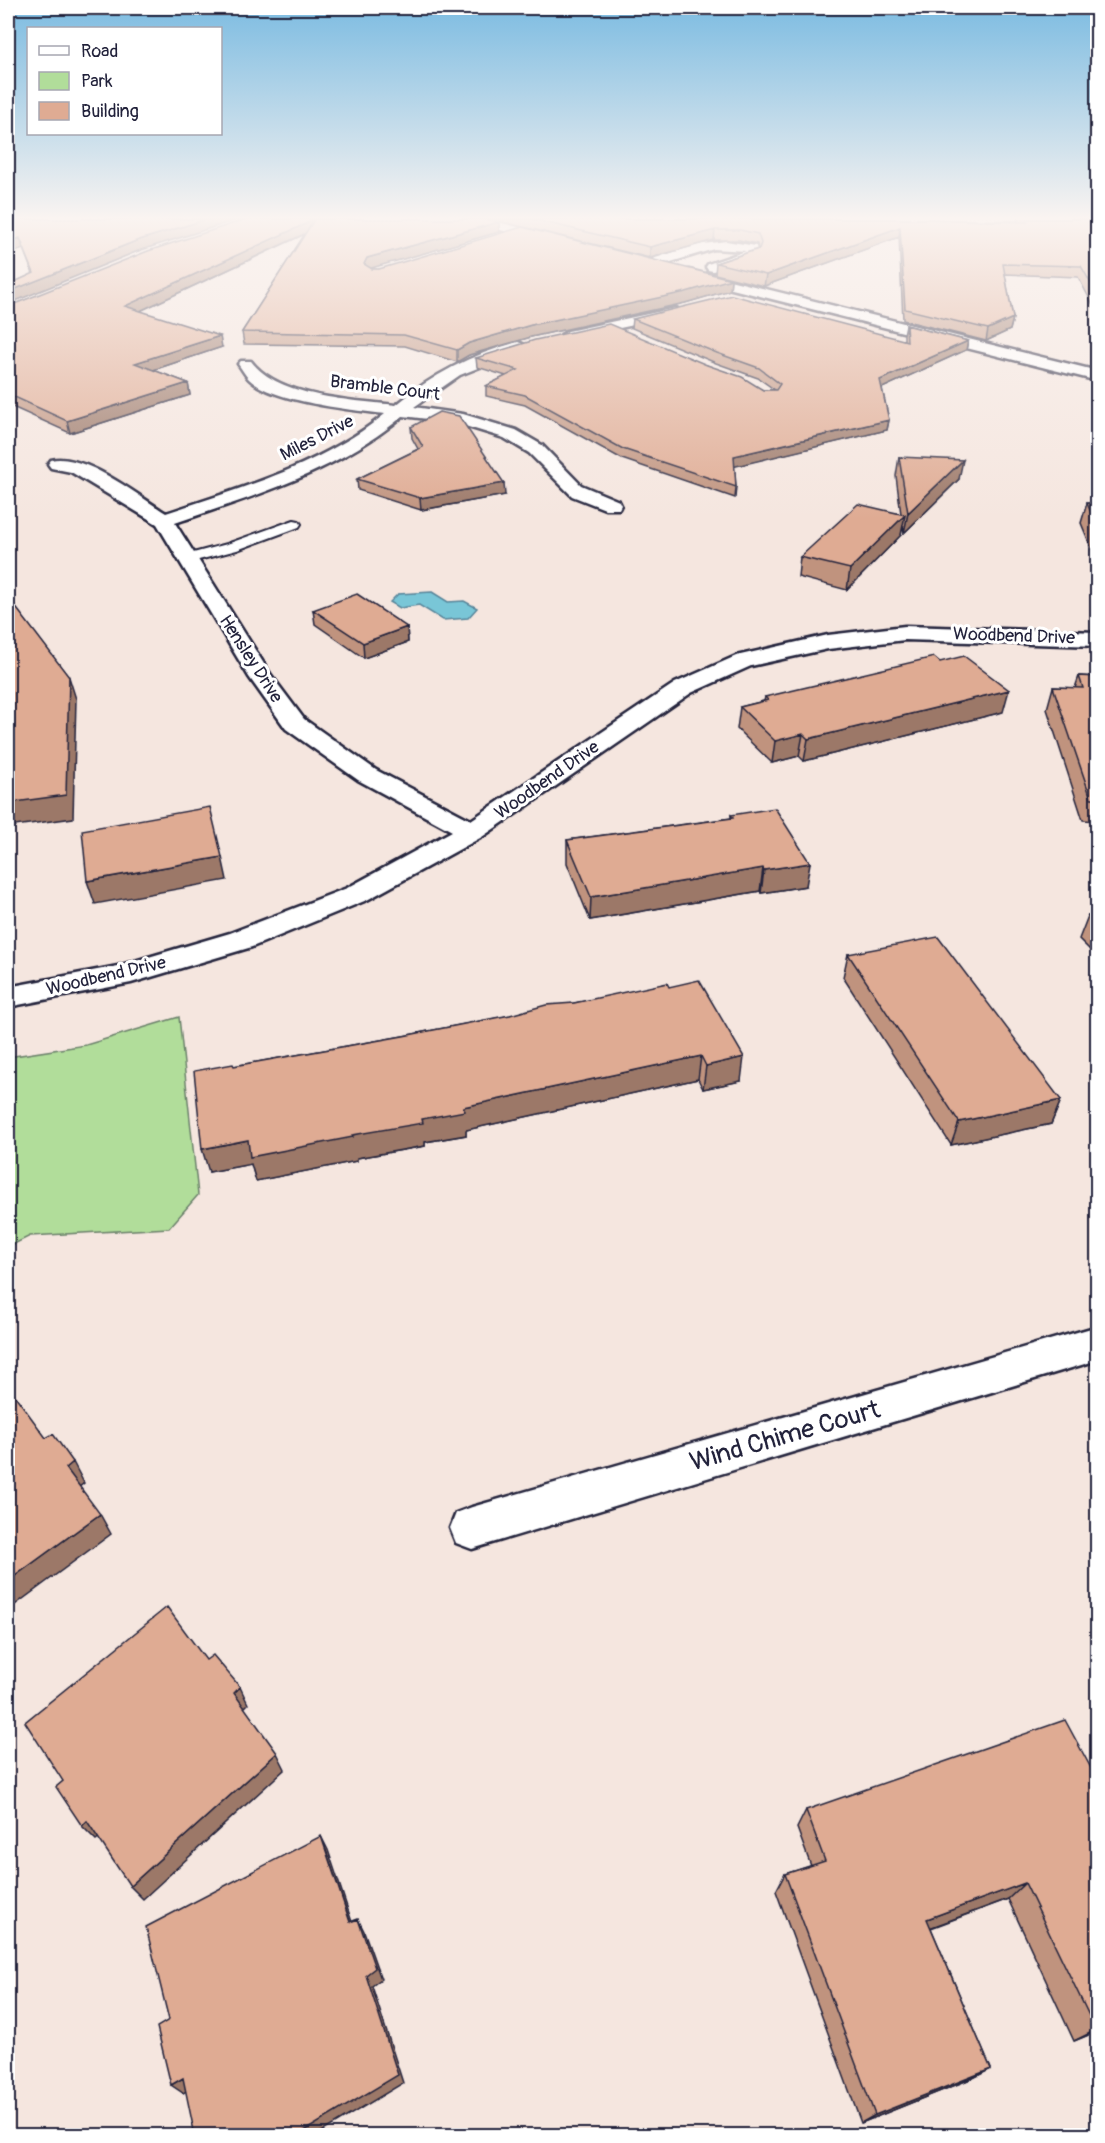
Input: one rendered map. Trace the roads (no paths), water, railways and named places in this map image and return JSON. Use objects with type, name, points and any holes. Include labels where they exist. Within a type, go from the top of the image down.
[{"type":"street","points":[[554,338],[642,319]]},
{"type":"street","points":[[869,319],[1098,376]]},
{"type":"street","points":[[610,326],[634,337]]},
{"type":"street","name":"Miles Drive","points":[[164,520],[270,484],[362,438],[435,383],[475,360],[532,343]]},
{"type":"street","name":"Bramble Court","points":[[246,364],[248,372],[257,380],[295,395],[445,416],[514,437],[530,445],[573,488],[586,496],[612,505]]},
{"type":"street","name":"Hensley Drive","points":[[57,464],[76,467],[164,520],[261,677],[295,724],[367,776],[472,831]]},
{"type":"street","name":"Woodbend Drive","points":[[8,997],[120,976],[241,940],[357,894],[472,831],[683,688],[744,660],[828,642],[905,633],[1098,639]]},
{"type":"street","name":"Wind Chime Court","points":[[471,1528],[1098,1343]]},
{"type":"lane","points":[[188,559],[232,547],[294,524]]},
{"type":"water","points":[[432,592],[448,602],[464,601],[477,608],[468,618],[443,620],[419,605],[400,608],[390,602],[398,594]]}]
